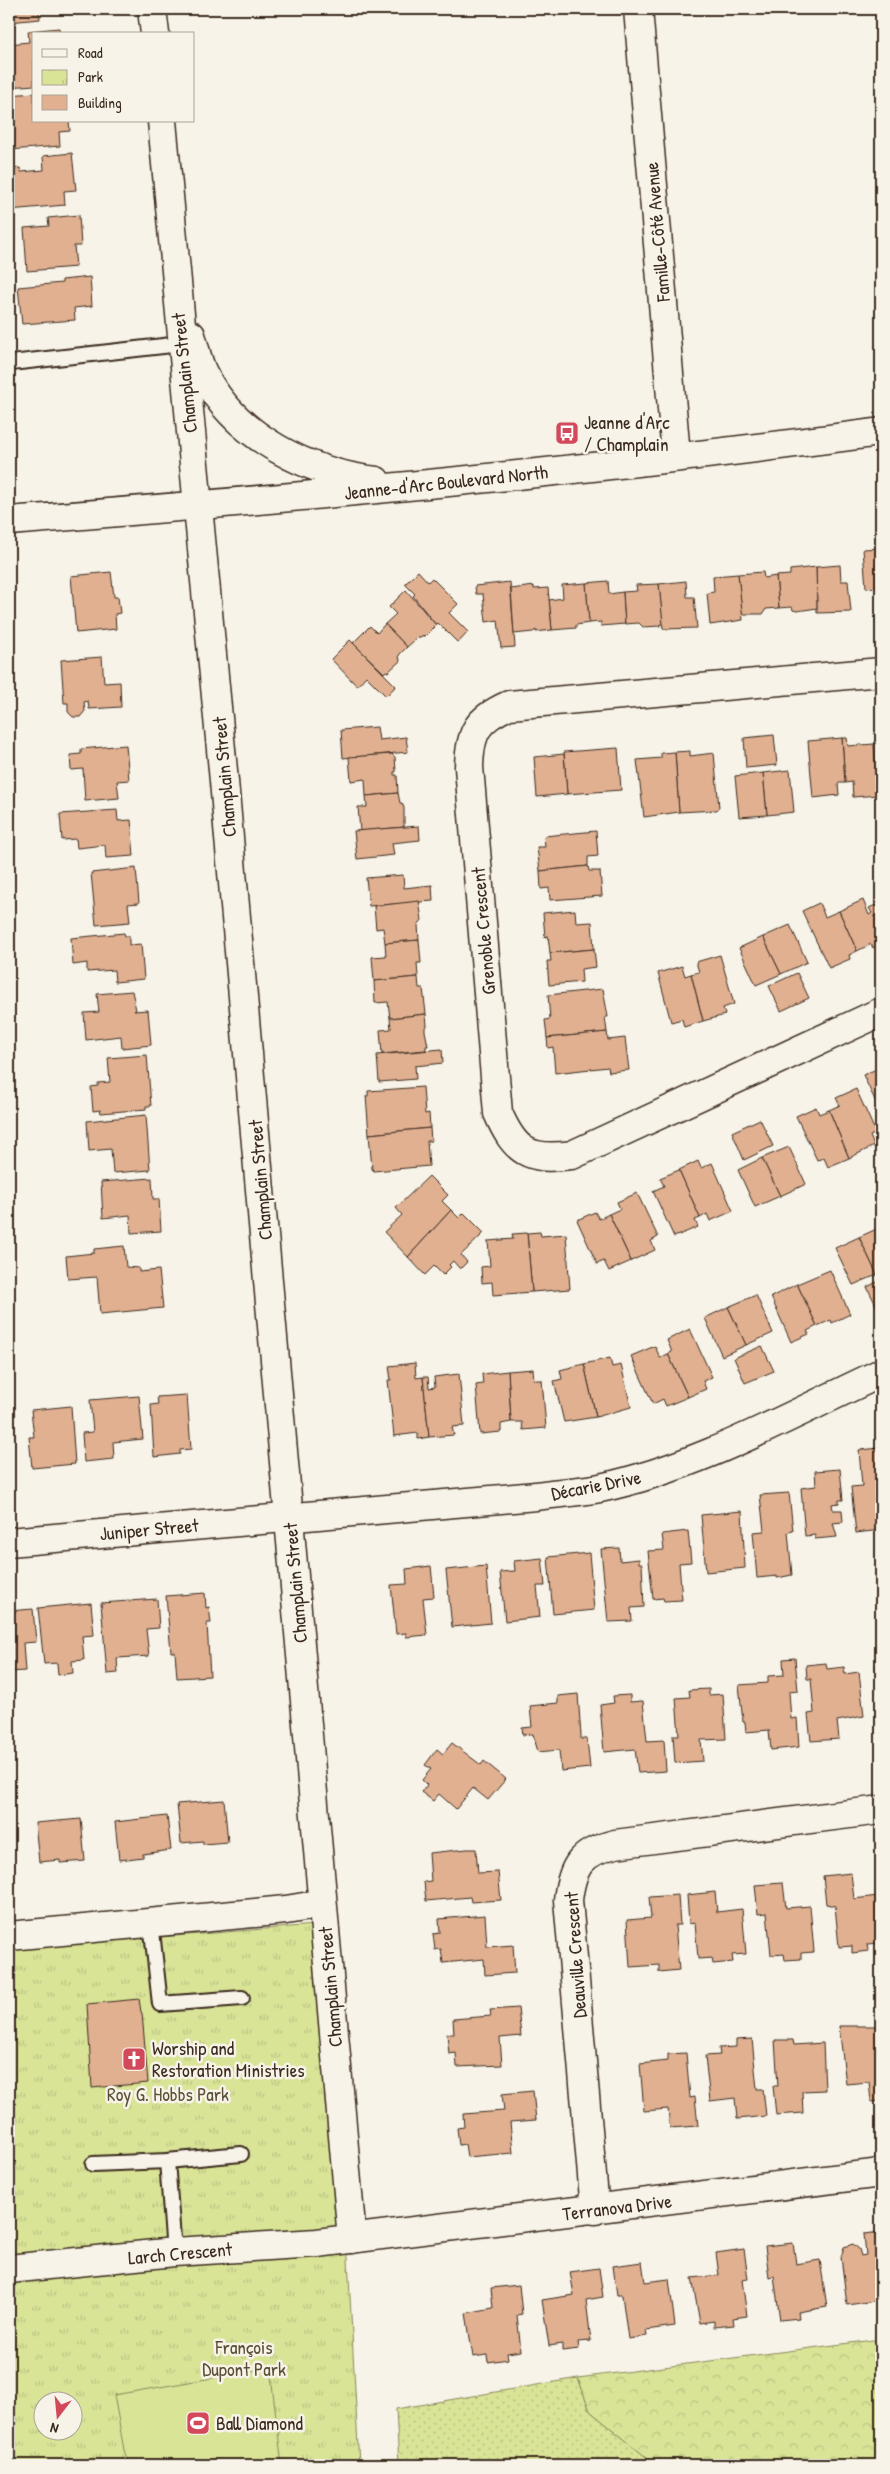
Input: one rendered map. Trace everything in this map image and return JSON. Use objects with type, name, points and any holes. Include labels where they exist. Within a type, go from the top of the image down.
[{"type":"street","points":[[152,9],[154,32]]},
{"type":"street","name":"Famille-Côté Avenue","points":[[638,9],[676,456]]},
{"type":"street","name":"Champlain Street","points":[[162,122],[181,344],[199,506],[290,1516],[352,2239]]},
{"type":"street","points":[[176,290],[204,375],[235,418],[268,444],[300,461],[333,473],[398,483],[440,484]]},
{"type":"street","name":"Jeanne-d'Arc Boulevard North","points":[[9,521],[440,484],[881,432]]},
{"type":"street","name":"Grenoble Crescent","points":[[881,672],[509,705],[491,712],[476,726],[470,746],[469,767],[498,1113],[508,1138],[529,1153],[550,1158],[572,1155],[881,1012]]},
{"type":"street","name":"Décarie Drive","points":[[290,1516],[536,1496],[599,1488],[657,1472],[716,1450],[881,1373]]},
{"type":"street","name":"Juniper Street","points":[[9,1542],[290,1516]]},
{"type":"street","name":"Deauville Crescent","points":[[595,2210],[568,1900],[571,1878],[581,1859],[598,1848],[615,1844],[881,1810]]},
{"type":"street","points":[[9,1936],[286,1910],[322,1904]]},
{"type":"street","name":"Terranova Drive","points":[[352,2239],[881,2173]]},
{"type":"street","name":"Larch Crescent","points":[[9,2269],[174,2252],[352,2239]]},
{"type":"lane","points":[[11,363],[181,344]]},
{"type":"lane","points":[[151,1922],[160,2004],[242,1998]]},
{"type":"lane","points":[[93,2164],[167,2161],[241,2154]]},
{"type":"lane","points":[[167,2161],[174,2252]]},
{"type":"green space","name":"Roy G. Hobbs Park","points":[[315,1925],[346,2228],[9,2260],[9,1949]]},
{"type":"green space","name":"François Dupont Park","points":[[347,2240],[359,2465],[9,2465],[9,2273]]},
{"type":"green space","points":[[881,2339],[881,2465],[652,2465],[646,2457],[590,2411],[578,2378]]},
{"type":"green space","name":"Ball Diamond","points":[[270,2368],[282,2465],[129,2465],[124,2450],[114,2395]]},
{"type":"green space","points":[[578,2378],[590,2411],[646,2457],[652,2465],[399,2465],[396,2409]]},
{"type":"building","points":[[9,9],[39,9],[40,19],[9,22]]},
{"type":"building","points":[[59,28],[60,32],[32,32],[32,85],[9,87],[9,44],[29,42],[28,31]]},
{"type":"building","points":[[32,93],[32,122],[69,122],[70,131],[59,132],[60,146],[10,150],[9,95]]},
{"type":"building","points":[[72,153],[76,190],[64,191],[65,205],[9,210],[9,169],[20,168],[21,172],[44,170],[43,156]]},
{"type":"building","points":[[79,215],[81,246],[74,246],[76,267],[27,271],[24,228],[49,226],[48,218]]},
{"type":"building","points":[[90,277],[92,306],[74,308],[75,320],[22,324],[18,287],[62,283],[62,280]]},
{"type":"building","points":[[881,548],[880,610],[878,587],[866,588],[863,549]]},
{"type":"building","points":[[840,565],[841,581],[848,581],[851,612],[817,613],[816,567]]},
{"type":"building","points":[[816,567],[817,608],[797,611],[793,610],[792,607],[779,608],[776,576],[790,575],[790,570]]},
{"type":"building","points":[[418,571],[428,582],[432,578],[458,604],[449,613],[468,632],[458,643],[438,623],[436,625],[413,596],[415,594],[405,584]]},
{"type":"building","points":[[111,572],[114,597],[118,597],[120,613],[115,614],[116,629],[76,633],[71,576]]},
{"type":"building","points":[[763,572],[764,578],[776,576],[779,608],[766,609],[763,614],[742,614],[738,574]]},
{"type":"building","points":[[738,574],[743,620],[710,625],[707,593],[714,592],[713,576]]},
{"type":"building","points":[[608,581],[609,594],[623,592],[625,624],[601,626],[601,622],[589,623],[586,583]]},
{"type":"building","points":[[686,581],[687,597],[694,597],[697,628],[663,629],[659,584]]},
{"type":"building","points":[[510,582],[515,647],[501,648],[498,620],[486,622],[483,594],[476,594],[475,586]]},
{"type":"building","points":[[586,583],[589,623],[576,625],[576,628],[552,630],[549,600],[563,598],[562,585]]},
{"type":"building","points":[[659,584],[663,624],[660,624],[660,626],[643,627],[639,623],[625,624],[623,592],[637,591],[636,585]]},
{"type":"building","points":[[534,586],[534,589],[548,588],[552,630],[536,632],[536,630],[514,634],[511,589]]},
{"type":"building","points":[[406,590],[436,625],[424,637],[423,635],[420,638],[418,637],[407,647],[385,624],[396,614],[389,607]]},
{"type":"building","points":[[385,624],[407,647],[399,655],[400,661],[388,672],[384,673],[353,643],[370,626],[377,633]]},
{"type":"building","points":[[350,640],[396,686],[386,696],[366,676],[357,686],[331,659]]},
{"type":"building","points":[[102,657],[104,683],[120,682],[121,707],[89,709],[88,701],[84,702],[85,711],[80,717],[73,717],[68,712],[68,703],[64,703],[61,660]]},
{"type":"building","points":[[377,727],[379,740],[406,737],[408,752],[343,758],[341,730]]},
{"type":"building","points":[[774,735],[777,765],[746,768],[744,738]]},
{"type":"building","points":[[842,738],[847,738],[848,746],[874,744],[878,795],[853,797],[852,782],[845,783]]},
{"type":"building","points":[[842,738],[845,783],[838,783],[839,795],[813,798],[808,741]]},
{"type":"building","points":[[126,745],[129,780],[117,781],[119,798],[85,801],[83,769],[71,770],[70,755],[81,754],[81,749]]},
{"type":"building","points":[[618,748],[621,790],[567,794],[564,752]]},
{"type":"building","points":[[690,751],[690,756],[714,753],[719,808],[716,810],[679,812],[675,752]]},
{"type":"building","points":[[675,752],[679,812],[644,817],[637,760],[661,758],[661,753]]},
{"type":"building","points":[[392,754],[395,757],[396,772],[394,772],[394,775],[397,775],[398,793],[366,796],[365,779],[351,781],[349,757]]},
{"type":"building","points":[[564,754],[567,794],[537,797],[534,757]]},
{"type":"building","points":[[790,770],[794,812],[767,815],[763,773]]},
{"type":"building","points":[[763,773],[767,815],[739,817],[735,776]]},
{"type":"building","points":[[398,793],[400,803],[402,803],[404,808],[404,827],[360,831],[358,807],[367,807],[366,796]]},
{"type":"building","points":[[117,810],[118,821],[131,820],[134,856],[106,858],[105,845],[77,848],[76,839],[62,840],[60,814]]},
{"type":"building","points":[[419,826],[420,840],[392,843],[394,855],[357,859],[354,831]]},
{"type":"building","points":[[596,831],[598,856],[588,857],[588,866],[540,871],[537,847],[545,847],[544,836]]},
{"type":"building","points":[[588,866],[589,871],[600,871],[602,896],[550,900],[549,888],[541,889],[540,871]]},
{"type":"building","points":[[136,868],[139,903],[128,904],[130,922],[96,925],[91,873]]},
{"type":"building","points":[[403,875],[404,888],[432,885],[433,901],[369,906],[366,878]]},
{"type":"building","points":[[863,900],[869,915],[872,913],[869,908],[878,904],[881,910],[881,944],[873,948],[871,944],[857,951],[839,911]]},
{"type":"building","points":[[419,901],[422,920],[418,925],[419,940],[385,943],[383,928],[376,929],[374,906]]},
{"type":"building","points":[[819,903],[825,917],[839,911],[857,951],[849,955],[850,959],[829,968],[802,911]]},
{"type":"building","points":[[575,910],[576,923],[592,922],[594,949],[550,953],[548,936],[545,937],[543,913]]},
{"type":"building","points":[[790,925],[807,962],[781,974],[763,937]]},
{"type":"building","points":[[124,933],[125,936],[129,936],[129,945],[141,944],[144,979],[115,982],[114,970],[87,972],[87,963],[73,965],[71,938]]},
{"type":"building","points":[[763,937],[781,974],[756,985],[739,948]]},
{"type":"building","points":[[419,940],[421,963],[417,963],[418,977],[374,981],[372,957],[386,956],[385,943]]},
{"type":"building","points":[[594,949],[596,967],[581,969],[582,982],[549,985],[547,961],[551,961],[550,953]]},
{"type":"building","points":[[720,955],[734,1004],[723,1008],[725,1015],[703,1021],[691,974],[699,972],[696,962]]},
{"type":"building","points":[[682,966],[685,976],[691,974],[703,1021],[684,1027],[682,1019],[671,1022],[658,973]]},
{"type":"building","points":[[797,973],[809,998],[781,1011],[769,986]]},
{"type":"building","points":[[418,977],[419,988],[423,988],[426,1014],[390,1018],[388,1002],[375,1003],[374,981]]},
{"type":"building","points":[[603,989],[608,1017],[605,1017],[607,1032],[547,1038],[545,1020],[550,1019],[548,995]]},
{"type":"building","points":[[132,991],[136,1010],[134,1011],[148,1010],[151,1045],[122,1048],[121,1036],[86,1040],[84,1013],[99,1012],[97,994]]},
{"type":"building","points":[[426,1014],[427,1026],[425,1031],[428,1046],[426,1046],[426,1050],[382,1054],[380,1030],[391,1029],[390,1018]]},
{"type":"building","points":[[607,1032],[608,1040],[625,1038],[629,1070],[609,1072],[608,1067],[555,1073],[553,1047],[548,1048],[547,1038]]},
{"type":"building","points":[[442,1049],[443,1063],[415,1066],[416,1079],[379,1082],[377,1055]]},
{"type":"building","points":[[147,1055],[151,1106],[146,1106],[146,1109],[101,1113],[100,1110],[93,1111],[91,1087],[98,1086],[98,1083],[110,1082],[108,1058]]},
{"type":"building","points":[[881,1067],[881,1113],[863,1075]]},
{"type":"building","points":[[423,1087],[425,1114],[429,1113],[430,1128],[369,1134],[366,1096],[368,1096],[368,1091]]},
{"type":"building","points":[[856,1089],[876,1133],[870,1136],[874,1146],[849,1158],[829,1110],[840,1105],[836,1098]]},
{"type":"building","points":[[816,1107],[819,1114],[829,1110],[849,1158],[828,1167],[824,1158],[817,1160],[796,1116]]},
{"type":"building","points":[[146,1115],[150,1170],[113,1173],[111,1149],[89,1151],[87,1121]]},
{"type":"building","points":[[760,1119],[773,1146],[744,1160],[732,1132]]},
{"type":"building","points":[[430,1128],[431,1141],[427,1141],[429,1166],[374,1171],[372,1169],[369,1134]]},
{"type":"building","points":[[789,1147],[806,1184],[780,1196],[762,1158]]},
{"type":"building","points":[[762,1158],[780,1196],[755,1207],[738,1170]]},
{"type":"building","points":[[698,1161],[701,1168],[712,1163],[733,1211],[710,1221],[707,1214],[700,1218],[679,1170]]},
{"type":"building","points":[[679,1170],[700,1218],[695,1220],[698,1227],[674,1237],[653,1191],[664,1186],[660,1178]]},
{"type":"building","points":[[429,1176],[448,1195],[442,1201],[451,1210],[408,1257],[384,1232],[402,1215],[396,1208]]},
{"type":"building","points":[[152,1178],[153,1199],[159,1199],[161,1231],[131,1233],[130,1215],[103,1218],[101,1182]]},
{"type":"building","points":[[637,1193],[658,1237],[651,1241],[655,1250],[631,1261],[609,1214],[620,1209],[617,1202]]},
{"type":"building","points":[[451,1210],[459,1218],[464,1213],[484,1233],[461,1255],[467,1262],[460,1269],[453,1261],[449,1265],[451,1267],[443,1275],[434,1266],[425,1275],[408,1257]]},
{"type":"building","points":[[595,1212],[599,1219],[609,1214],[631,1261],[609,1271],[604,1261],[597,1264],[577,1220]]},
{"type":"building","points":[[881,1227],[881,1273],[877,1275],[859,1237]]},
{"type":"building","points":[[540,1232],[541,1236],[566,1234],[570,1289],[532,1292],[527,1233]]},
{"type":"building","points":[[527,1233],[532,1292],[493,1295],[492,1282],[482,1283],[481,1267],[490,1266],[488,1241],[513,1239],[512,1234]]},
{"type":"building","points":[[859,1237],[877,1275],[853,1285],[835,1248]]},
{"type":"building","points":[[124,1246],[126,1267],[139,1268],[139,1272],[159,1270],[163,1308],[100,1314],[97,1277],[68,1279],[66,1256],[94,1253],[94,1249]]},
{"type":"building","points":[[830,1270],[850,1314],[832,1323],[831,1320],[817,1326],[797,1284]]},
{"type":"building","points":[[881,1280],[881,1313],[880,1313],[867,1287]]},
{"type":"building","points":[[797,1284],[817,1326],[807,1331],[809,1334],[791,1342],[771,1297]]},
{"type":"building","points":[[756,1295],[773,1333],[746,1345],[728,1307]]},
{"type":"building","points":[[728,1307],[746,1345],[722,1356],[705,1318]]},
{"type":"building","points":[[690,1329],[712,1377],[703,1381],[706,1389],[688,1397],[668,1354],[672,1352],[667,1340]]},
{"type":"building","points":[[655,1346],[660,1358],[668,1354],[688,1397],[666,1406],[663,1399],[653,1404],[631,1356]]},
{"type":"building","points":[[762,1346],[774,1371],[745,1383],[734,1358]]},
{"type":"building","points":[[610,1358],[612,1367],[621,1365],[631,1407],[596,1417],[584,1364]]},
{"type":"building","points":[[415,1363],[416,1378],[423,1377],[429,1437],[418,1439],[418,1433],[394,1436],[388,1380],[391,1380],[389,1366]]},
{"type":"building","points":[[584,1364],[596,1417],[564,1422],[554,1381],[562,1379],[560,1370]]},
{"type":"building","points":[[533,1369],[534,1380],[542,1380],[546,1428],[523,1430],[522,1422],[511,1422],[508,1371]]},
{"type":"building","points":[[508,1371],[511,1422],[501,1424],[501,1432],[480,1434],[476,1385],[483,1384],[482,1374]]},
{"type":"building","points":[[459,1374],[464,1426],[452,1427],[454,1435],[429,1437],[423,1377],[428,1377],[429,1388],[435,1387],[434,1377]]},
{"type":"building","points":[[187,1395],[191,1449],[180,1450],[180,1454],[154,1457],[151,1405],[158,1404],[157,1397]]},
{"type":"building","points":[[139,1396],[143,1439],[113,1442],[114,1459],[84,1462],[82,1433],[93,1432],[90,1400]]},
{"type":"building","points":[[71,1406],[75,1464],[32,1468],[29,1437],[34,1437],[31,1410]]},
{"type":"building","points":[[881,1448],[881,1530],[856,1533],[851,1487],[862,1486],[859,1450]]},
{"type":"building","points":[[840,1469],[843,1500],[832,1504],[833,1510],[842,1510],[843,1522],[833,1523],[837,1537],[815,1539],[815,1535],[805,1536],[801,1488],[816,1486],[815,1471]]},
{"type":"building","points":[[789,1493],[793,1531],[788,1532],[792,1575],[777,1578],[777,1576],[757,1578],[753,1532],[764,1531],[760,1495]]},
{"type":"building","points":[[742,1511],[745,1568],[706,1572],[701,1515]]},
{"type":"building","points":[[688,1531],[691,1562],[679,1563],[682,1600],[664,1601],[663,1598],[653,1599],[648,1551],[664,1550],[662,1534]]},
{"type":"building","points":[[619,1548],[620,1561],[639,1559],[639,1563],[642,1564],[644,1607],[631,1608],[632,1621],[608,1622],[601,1549]]},
{"type":"building","points":[[589,1553],[594,1610],[553,1614],[548,1557]]},
{"type":"building","points":[[542,1558],[545,1586],[537,1586],[540,1617],[505,1621],[500,1572],[515,1571],[514,1561]]},
{"type":"building","points":[[431,1566],[434,1597],[423,1598],[427,1635],[406,1637],[406,1633],[396,1634],[391,1585],[407,1584],[406,1569]]},
{"type":"building","points":[[486,1566],[491,1623],[452,1627],[446,1570]]},
{"type":"building","points":[[205,1593],[206,1608],[209,1607],[211,1623],[207,1623],[210,1676],[177,1678],[175,1652],[171,1652],[166,1596]]},
{"type":"building","points":[[157,1599],[159,1628],[146,1629],[149,1656],[117,1658],[118,1673],[107,1674],[101,1603]]},
{"type":"building","points":[[91,1603],[94,1635],[82,1636],[84,1660],[72,1661],[73,1673],[58,1675],[57,1663],[44,1664],[38,1608]]},
{"type":"building","points":[[33,1609],[36,1642],[23,1643],[25,1671],[9,1672],[9,1611]]},
{"type":"building","points":[[795,1658],[798,1691],[789,1692],[791,1719],[797,1718],[799,1747],[771,1750],[769,1730],[746,1732],[739,1685],[768,1683],[768,1676],[784,1675],[783,1659]]},
{"type":"building","points":[[826,1663],[827,1669],[844,1667],[845,1674],[859,1672],[864,1716],[837,1721],[839,1739],[811,1741],[808,1714],[814,1713],[811,1679],[807,1679],[806,1665]]},
{"type":"building","points":[[876,1665],[881,1665],[881,1703],[879,1703]]},
{"type":"building","points":[[709,1689],[709,1695],[723,1694],[726,1739],[701,1740],[703,1761],[675,1763],[673,1735],[679,1735],[676,1698],[690,1697],[689,1690]]},
{"type":"building","points":[[578,1694],[581,1739],[587,1739],[590,1768],[561,1771],[559,1750],[538,1752],[533,1734],[523,1735],[522,1728],[532,1727],[530,1706],[558,1703],[558,1696]]},
{"type":"building","points":[[630,1695],[630,1702],[643,1701],[647,1741],[664,1740],[666,1771],[638,1773],[635,1749],[604,1752],[600,1705],[614,1703],[613,1696]]},
{"type":"building","points":[[452,1743],[481,1765],[484,1761],[506,1779],[488,1800],[473,1788],[456,1809],[439,1794],[433,1801],[421,1792],[427,1785],[422,1780],[431,1769],[425,1765],[437,1749],[443,1754]]},
{"type":"building","points":[[224,1800],[228,1842],[203,1844],[203,1841],[181,1843],[177,1804]]},
{"type":"building","points":[[167,1816],[171,1850],[143,1854],[143,1857],[119,1860],[115,1822]]},
{"type":"building","points":[[81,1819],[85,1861],[60,1863],[60,1860],[39,1862],[35,1823]]},
{"type":"building","points":[[476,1849],[478,1873],[498,1872],[501,1900],[471,1902],[470,1897],[426,1901],[424,1882],[431,1881],[429,1853]]},
{"type":"building","points":[[851,1873],[854,1899],[878,1896],[881,1943],[868,1944],[869,1951],[852,1953],[852,1946],[839,1947],[835,1906],[826,1904],[823,1876]]},
{"type":"building","points":[[783,1883],[786,1908],[810,1906],[814,1952],[801,1953],[801,1959],[785,1960],[784,1954],[771,1955],[767,1913],[758,1914],[755,1885]]},
{"type":"building","points":[[715,1892],[717,1912],[742,1909],[746,1954],[732,1955],[733,1962],[713,1964],[712,1958],[698,1959],[695,1923],[689,1924],[687,1895]]},
{"type":"building","points":[[678,1895],[680,1925],[675,1925],[679,1970],[659,1972],[659,1965],[630,1967],[627,1920],[651,1918],[649,1897]]},
{"type":"building","points":[[485,1915],[487,1947],[513,1945],[515,1973],[485,1975],[484,1959],[443,1963],[441,1949],[435,1950],[433,1934],[440,1933],[439,1919]]},
{"type":"building","points":[[139,1999],[148,2083],[92,2088],[87,2004]]},
{"type":"building","points":[[518,2008],[521,2036],[500,2038],[502,2065],[457,2067],[456,2053],[449,2054],[447,2034],[454,2034],[453,2019],[491,2016],[490,2010]]},
{"type":"building","points":[[839,2026],[881,2026],[881,2101],[871,2102],[869,2082],[846,2084]]},
{"type":"building","points":[[752,2039],[757,2089],[763,2089],[766,2116],[737,2119],[735,2098],[710,2101],[705,2056],[720,2055],[719,2048],[736,2047],[736,2040]]},
{"type":"building","points":[[775,2040],[793,2040],[794,2045],[823,2043],[825,2090],[802,2091],[803,2113],[776,2115],[773,2086],[778,2086]]},
{"type":"building","points":[[686,2053],[690,2098],[695,2097],[698,2126],[670,2128],[668,2109],[644,2111],[640,2064],[668,2061],[668,2054]]},
{"type":"building","points":[[533,2091],[536,2120],[510,2122],[513,2153],[467,2157],[465,2144],[459,2145],[457,2128],[464,2127],[463,2114],[504,2111],[502,2094]]},
{"type":"building","points":[[881,2232],[881,2307],[877,2308],[875,2301],[847,2305],[841,2257],[844,2247],[853,2244],[859,2249],[861,2256],[866,2255],[864,2234]]},
{"type":"building","points":[[793,2243],[796,2264],[820,2260],[827,2307],[798,2312],[799,2318],[780,2320],[774,2276],[769,2277],[765,2246]]},
{"type":"building","points":[[744,2249],[748,2279],[742,2280],[747,2316],[733,2318],[734,2325],[714,2327],[714,2321],[700,2323],[692,2278],[719,2275],[716,2253]]},
{"type":"building","points":[[642,2262],[645,2282],[669,2279],[675,2326],[646,2330],[647,2336],[628,2339],[622,2295],[617,2295],[613,2266]]},
{"type":"building","points":[[599,2268],[603,2297],[586,2300],[591,2341],[578,2342],[579,2349],[562,2351],[562,2344],[549,2346],[542,2300],[574,2295],[570,2272]]},
{"type":"building","points":[[519,2285],[522,2314],[517,2315],[521,2351],[507,2353],[508,2359],[488,2362],[487,2355],[473,2357],[466,2313],[493,2308],[491,2288]]},
{"type":"place","name":"Jeanne d'Arc / Champlain","points":[[567,433]]},
{"type":"place","name":"Worship and Restoration Ministries","points":[[134,2059]]},
{"type":"place","name":"Ball Diamond","points":[[198,2423]]}]
